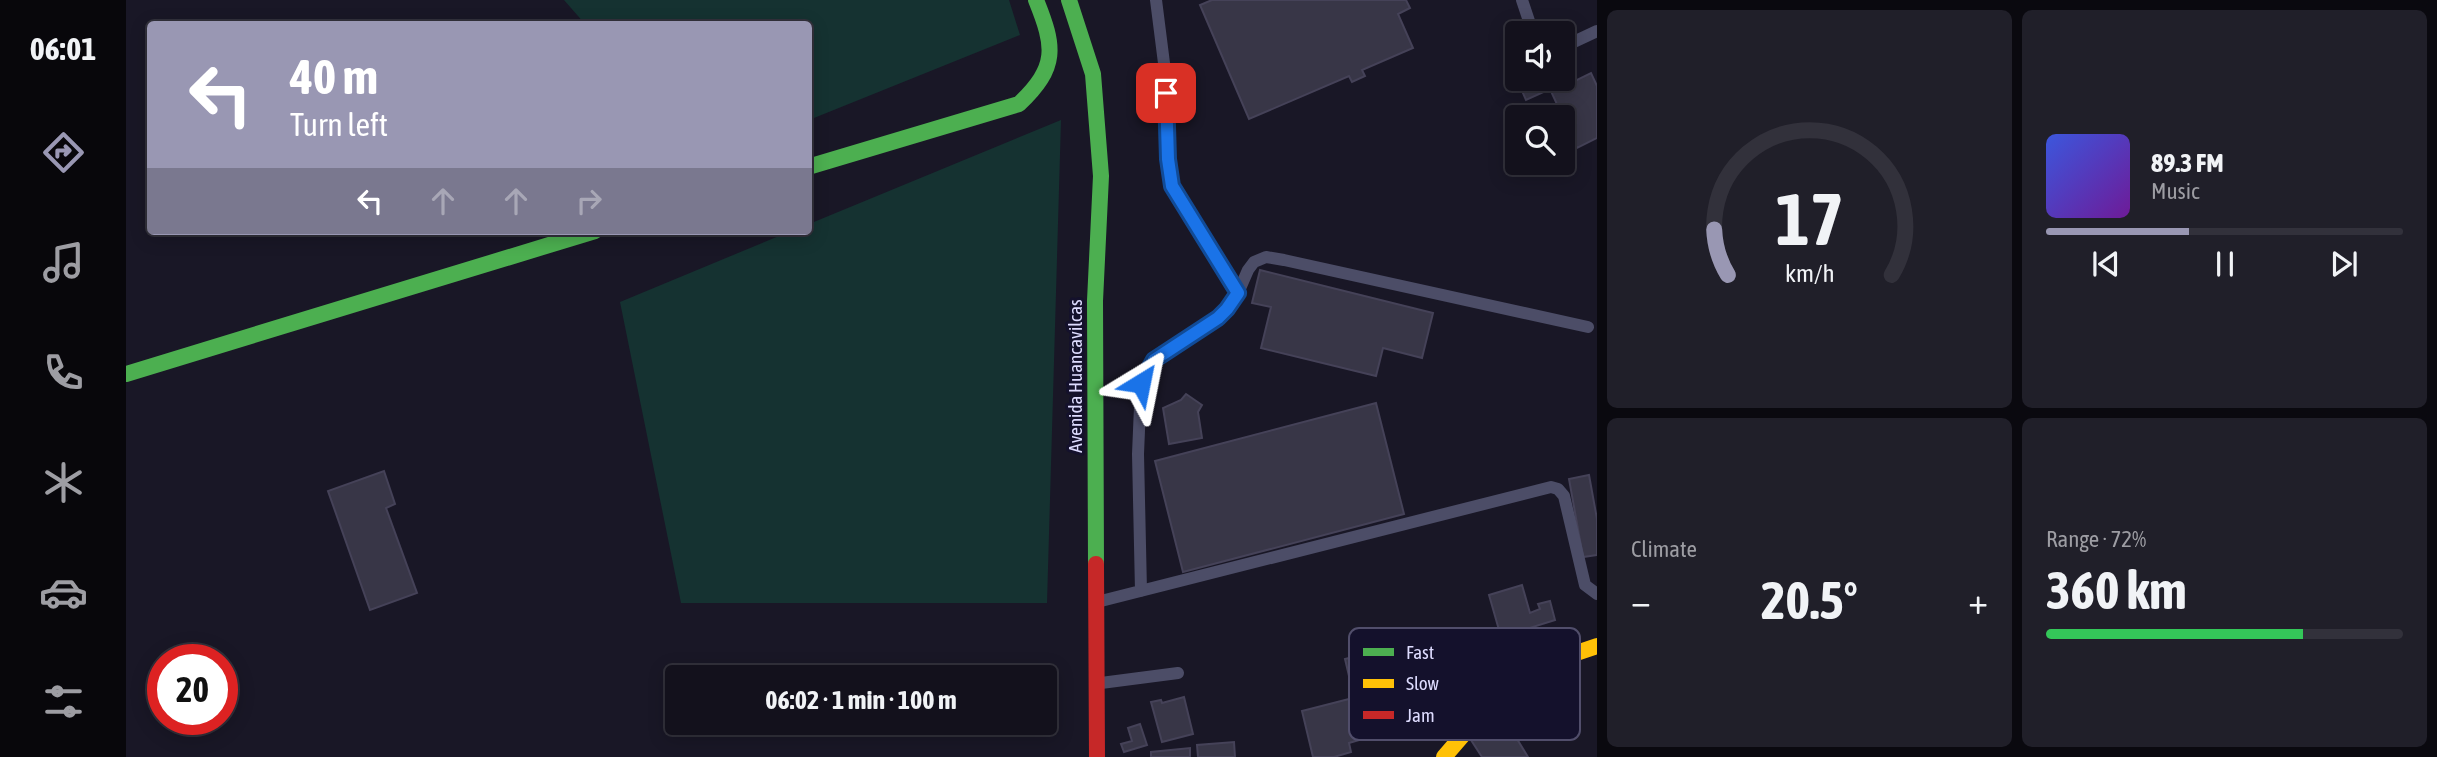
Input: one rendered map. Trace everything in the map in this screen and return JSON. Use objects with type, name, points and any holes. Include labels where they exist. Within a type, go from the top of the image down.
[{"type":"street","points":[[812,166],[1019,104],[1037,89],[1052,54],[1048,32],[1036,0]]},
{"type":"street","name":"Avenida Huancavilcas","points":[[1069,0],[1093,74],[1101,176],[1095,301],[1097,757]]},
{"type":"street","points":[[126,374],[582,235]]},
{"type":"street","points":[[1580,650],[1597,646]]},
{"type":"street","points":[[1444,757],[1459,740]]},
{"type":"lane","points":[[1156,0],[1165,71],[1168,159],[1172,186],[1238,293]]},
{"type":"lane","points":[[1522,0],[1529,21]]},
{"type":"lane","points":[[1575,41],[1597,30]]},
{"type":"lane","points":[[1141,591],[1138,454],[1141,383],[1154,360],[1218,318],[1227,309],[1254,262],[1266,257],[1588,327]]},
{"type":"lane","points":[[1097,602],[1551,487],[1558,489],[1564,496],[1585,584],[1597,594]]},
{"type":"lane","points":[[1097,684],[1178,673]]},
{"type":"green space","points":[[564,0],[1009,0],[1020,35],[812,119],[812,21],[582,21]]},
{"type":"green space","points":[[1061,120],[1047,603],[681,603],[620,302],[781,235],[812,235],[812,223]]},
{"type":"building","points":[[1212,0],[1406,0],[1410,8],[1398,14],[1413,48],[1362,70],[1365,76],[1352,82],[1349,76],[1249,119],[1200,5]]},
{"type":"building","points":[[1591,73],[1597,86],[1597,138],[1577,148],[1575,105],[1557,105],[1551,91],[1575,91],[1575,81]]},
{"type":"building","points":[[1522,91],[1546,91],[1526,100]]},
{"type":"building","points":[[1260,270],[1433,313],[1422,358],[1383,348],[1376,376],[1261,348],[1271,307],[1252,303]]},
{"type":"building","points":[[1186,394],[1202,405],[1198,412],[1202,438],[1169,444],[1163,408],[1181,400]]},
{"type":"building","points":[[1376,403],[1404,514],[1183,572],[1155,461]]},
{"type":"building","points":[[384,471],[395,504],[386,508],[417,593],[370,610],[328,491]]},
{"type":"building","points":[[1589,475],[1597,519],[1597,555],[1583,557],[1569,479]]},
{"type":"building","points":[[1522,585],[1530,613],[1540,609],[1538,604],[1550,601],[1555,620],[1530,628],[1498,628],[1489,595]]},
{"type":"building","points":[[1349,658],[1349,676],[1345,659]]},
{"type":"building","points":[[1184,697],[1193,734],[1162,742],[1151,702],[1161,700],[1162,703]]},
{"type":"building","points":[[1349,699],[1349,740],[1359,740],[1349,743],[1351,752],[1334,757],[1313,757],[1302,711]]},
{"type":"building","points":[[1140,724],[1147,745],[1124,752],[1121,744],[1132,741],[1128,728]]},
{"type":"building","points":[[1471,740],[1518,740],[1528,757],[1482,757]]},
{"type":"building","points":[[1234,742],[1235,757],[1198,757],[1197,745]]},
{"type":"building","points":[[1190,748],[1190,757],[1151,757],[1151,752]]},
{"type":"traffic: fast","points":[[812,166],[1019,104],[1041,79],[1049,56],[1047,31],[1036,0]]},
{"type":"traffic: fast","points":[[1069,0],[1093,74],[1101,176],[1095,301],[1096,564]]},
{"type":"traffic: fast","points":[[126,374],[582,235]]},
{"type":"traffic: slow","points":[[1580,652],[1597,646]]},
{"type":"traffic: slow","points":[[1444,757],[1459,740]]},
{"type":"traffic: jam","points":[[1096,564],[1097,757]]},
{"type":"route","points":[[1141,383],[1154,360],[1218,318],[1238,293],[1172,186],[1168,159],[1166,93]]}]
